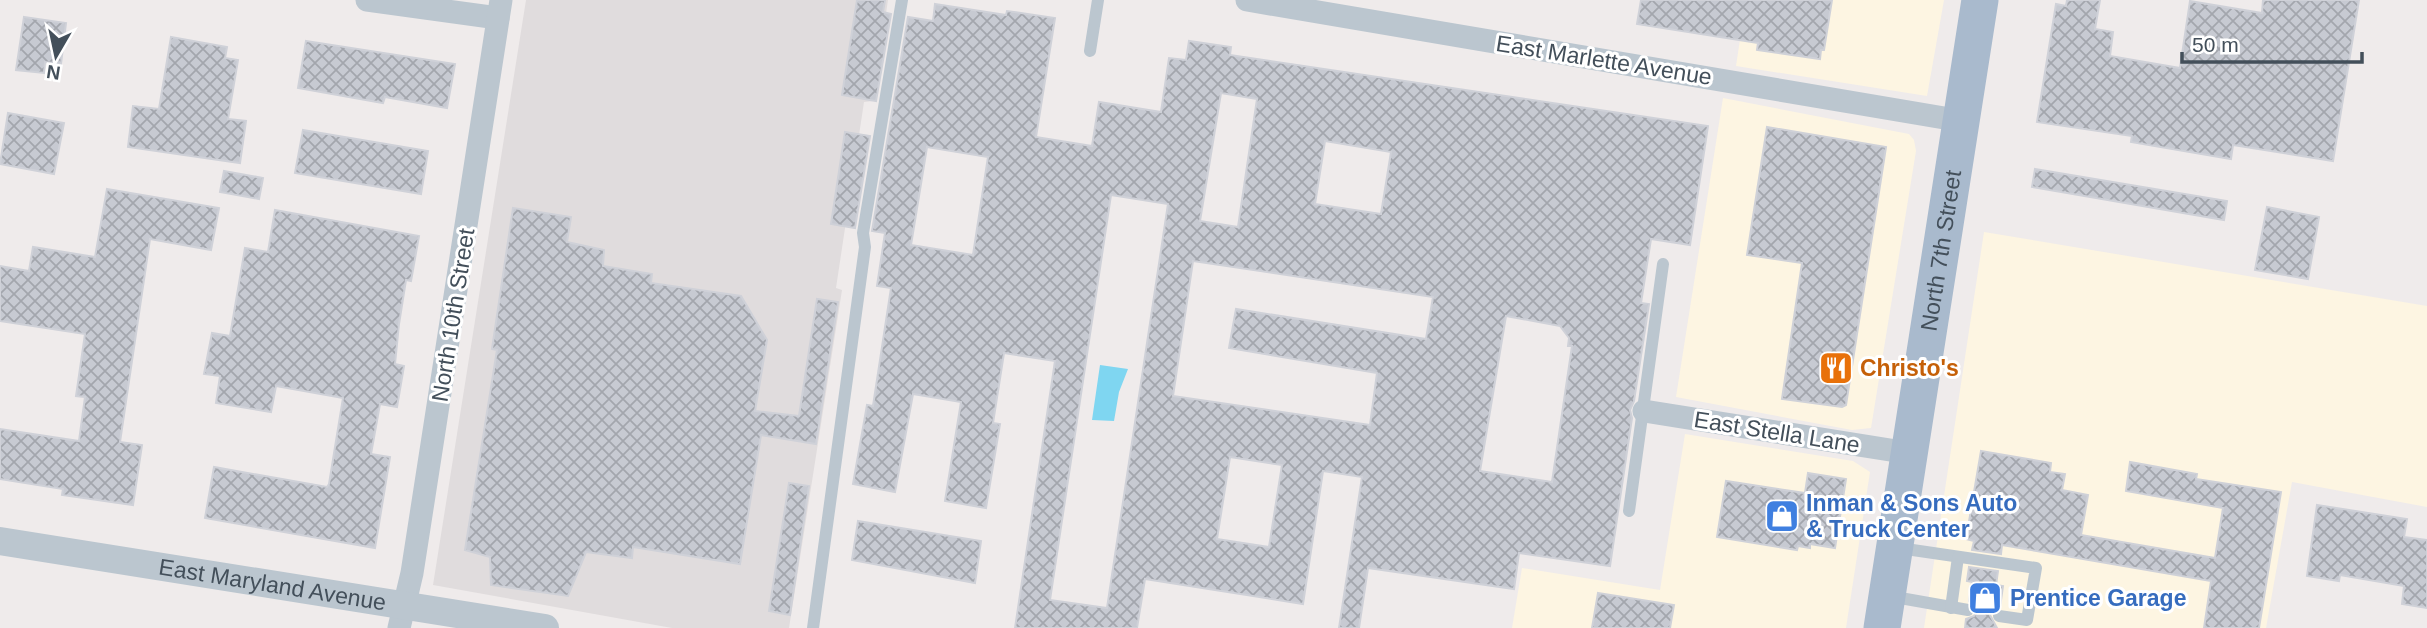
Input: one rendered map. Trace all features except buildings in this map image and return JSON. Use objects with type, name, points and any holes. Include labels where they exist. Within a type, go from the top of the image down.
[{"type":"main road","name":"North 7th Street","points":[[1885,612],[1980,0]]},
{"type":"street","points":[[367,0],[500,9]]},
{"type":"street","name":"East Marlette Avenue","points":[[1247,0],[1962,121]]},
{"type":"street","name":"North 10th Street","points":[[401,617],[454,312],[500,9]]},
{"type":"street","name":"East Stella Lane","points":[[1644,411],[1909,453]]},
{"type":"street","name":"East Maryland Avenue","points":[[0,541],[401,617],[545,628]]},
{"type":"lane","points":[[813,628],[865,247],[863,233],[902,0]]},
{"type":"lane","points":[[1090,51],[1098,0]]},
{"type":"lane","points":[[1629,511],[1663,264]]},
{"type":"lane","points":[[1895,547],[2036,568],[2027,620],[1998,616]]},
{"type":"lane","points":[[1951,608],[1958,557]]},
{"type":"lane","points":[[1885,612],[1951,608],[1968,610]]},
{"type":"shaded area","points":[[526,0],[888,0],[873,101],[864,102],[836,288],[842,290],[789,628],[672,628],[433,585]]},
{"type":"shaded area","points":[[1746,0],[1944,0],[1927,96],[1736,66]]},
{"type":"shaded area","points":[[1723,98],[1909,134],[1914,140],[1916,151],[1871,428],[1852,430],[1676,397]]},
{"type":"shaded area","points":[[1984,232],[2427,306],[2427,507],[2292,482],[2266,628],[1924,628]]},
{"type":"shaded area","points":[[1685,434],[1853,461],[1870,472],[1846,628],[1512,628],[1522,568],[1660,590]]},
{"type":"water","points":[[1100,365],[1128,369],[1119,392],[1114,421],[1092,420]]},
{"type":"place","name":"Christo's","points":[[1836,368]]},
{"type":"place","name":"Inman & Sons Auto & Truck Center","points":[[1782,516]]},
{"type":"place","name":"Prentice Garage","points":[[1985,598]]}]
